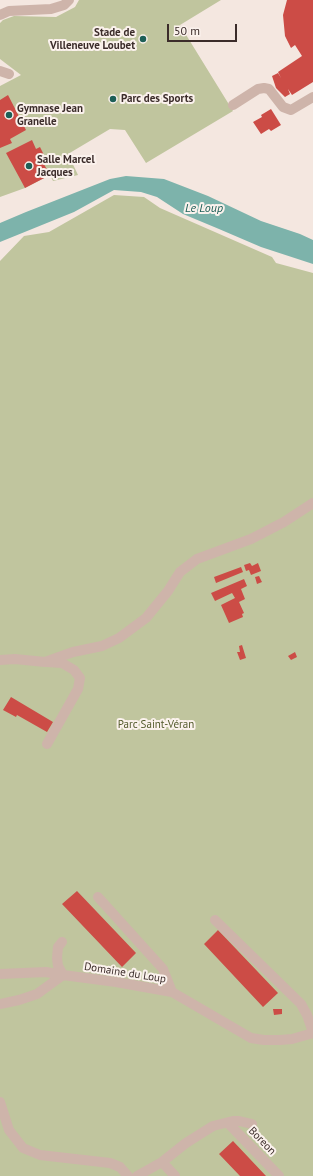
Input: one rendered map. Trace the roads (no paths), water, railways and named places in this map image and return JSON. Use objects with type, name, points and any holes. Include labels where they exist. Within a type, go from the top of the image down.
[{"type":"street","points":[[0,15],[9,11],[51,10],[64,5],[69,0]]},
{"type":"street","points":[[233,105],[258,89],[264,88],[268,89],[283,107],[291,110],[313,97]]},
{"type":"street","points":[[45,662],[73,652],[102,646],[118,638],[146,618],[168,591],[180,572],[197,559],[251,539],[284,522],[313,503]]},
{"type":"street","points":[[0,660],[15,659],[62,663],[74,670],[80,678],[78,689],[47,744]]},
{"type":"street","points":[[98,897],[163,969],[172,992]]},
{"type":"street","points":[[215,920],[301,1004],[307,1015],[313,1033]]},
{"type":"street","points":[[0,1004],[14,1002],[37,994],[63,975],[58,966],[57,958],[58,948],[62,942]]},
{"type":"street","name":"Domaine du Loup","points":[[0,974],[46,972],[172,992],[251,1038],[280,1040],[292,1039],[313,1033]]},
{"type":"street","points":[[0,1102],[9,1130],[23,1148],[40,1155],[110,1163],[120,1168],[128,1176]]},
{"type":"street","points":[[137,1176],[162,1162],[186,1143],[213,1126],[240,1121],[252,1124]]},
{"type":"street","points":[[0,1123],[6,1132],[16,1140]]},
{"type":"street","name":"Boreon","points":[[228,1123],[279,1176]]},
{"type":"street","points":[[162,1162],[175,1176]]},
{"type":"water","name":"Le Loup","points":[[126,176],[164,179],[208,196],[261,221],[313,240],[313,264],[261,247],[183,214],[157,197],[141,192],[114,190],[74,212],[0,242],[0,223],[110,179]]},
{"type":"place","name":"Stade de Villeneuve Loubet","points":[[143,39]]},
{"type":"place","name":"Parc des Sports","points":[[113,99]]},
{"type":"place","name":"Gymnase Jean Granelle","points":[[9,115]]},
{"type":"place","name":"Salle Marcel Jacques","points":[[29,166]]},
{"type":"park label","name":"Parc Saint-Véran","points":[[156,725]]}]
